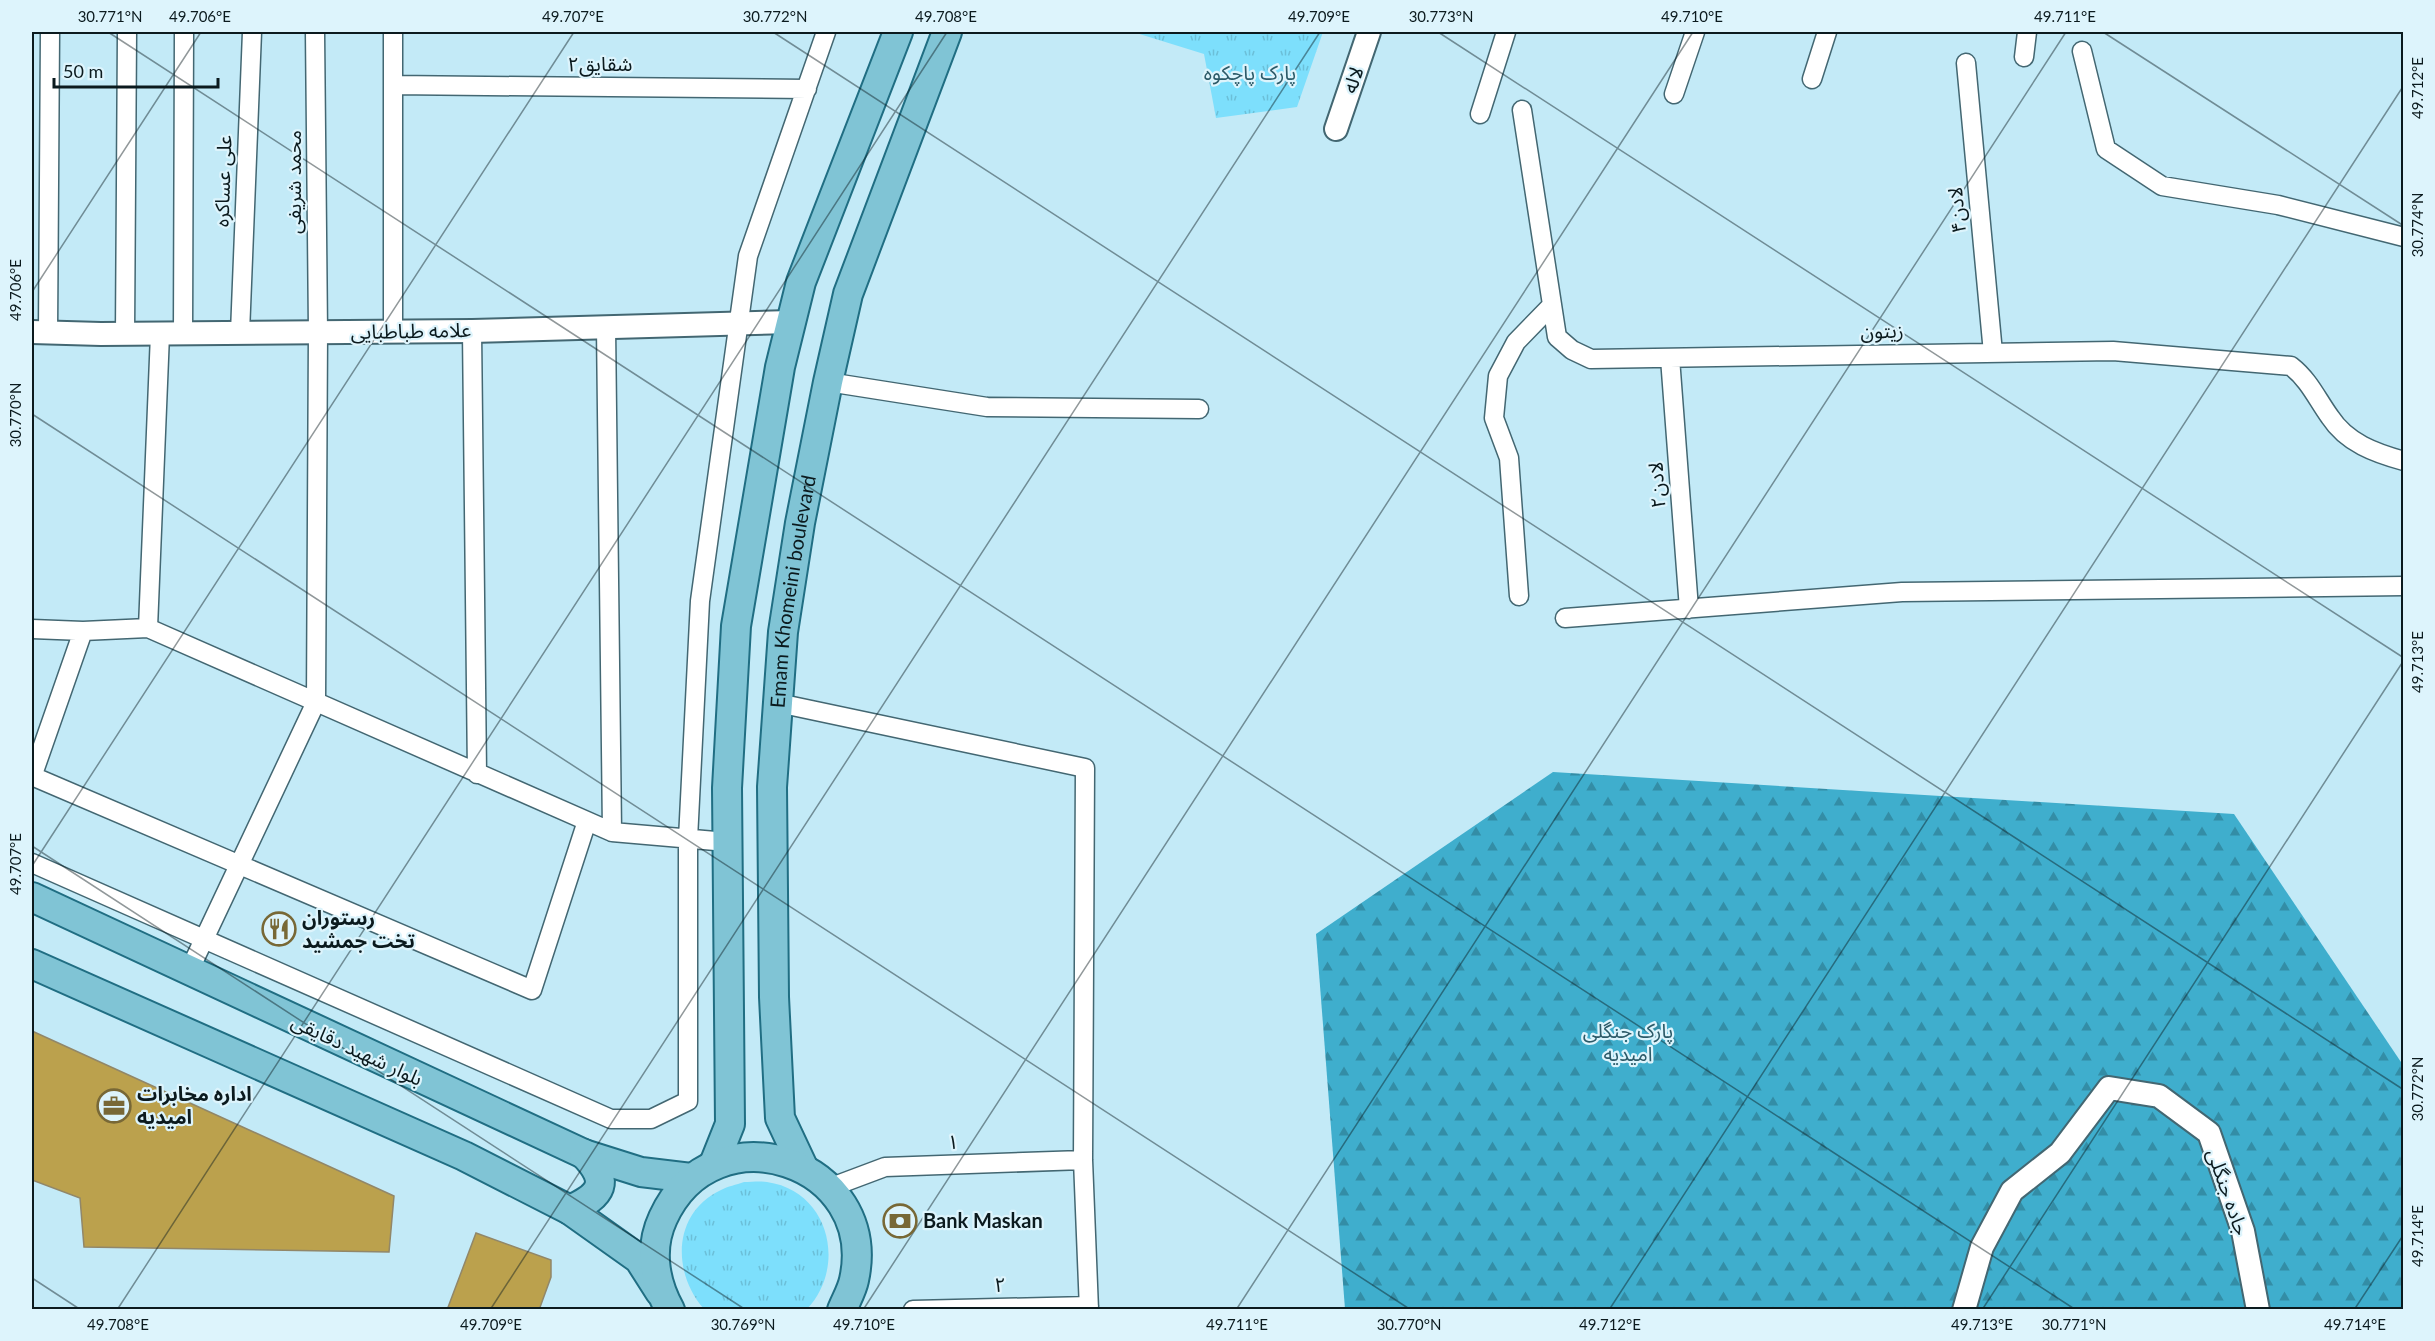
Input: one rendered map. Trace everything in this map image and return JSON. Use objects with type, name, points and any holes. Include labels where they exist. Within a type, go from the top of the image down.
[{"type":"main road","points":[[665,1301],[654,1261],[657,1230],[670,1201],[703,1171],[730,1124],[727,788],[735,626],[780,367],[801,282],[898,32]]},
{"type":"main road","name":"Emam Khomeini boulevard","points":[[803,1167],[780,1118],[777,1058],[772,787],[785,621],[828,382],[852,285],[947,32]]},
{"type":"main road","name":"بلوار شهید دقایقی","points":[[32,897],[585,1154],[641,1172],[703,1171]]},
{"type":"main road","points":[[32,964],[464,1156],[570,1210],[639,1259],[665,1301]]},
{"type":"main road","points":[[730,1058],[743,1070],[753,1073],[764,1072],[777,1058]]},
{"type":"main road","points":[[570,1210],[591,1200],[600,1186],[598,1169],[585,1154]]},
{"type":"main road","points":[[703,1171],[744,1156],[774,1157],[803,1167],[830,1188],[848,1215],[856,1247],[854,1281],[842,1310]]},
{"type":"street","points":[[40,333],[50,32]]},
{"type":"street","points":[[124,334],[127,32]]},
{"type":"street","points":[[183,334],[184,32]]},
{"type":"street","name":"علی عساکره","points":[[240,333],[252,32]]},
{"type":"street","name":"محمد شریفی","points":[[315,32],[318,332],[316,702]]},
{"type":"street","points":[[393,32],[393,331]]},
{"type":"street","points":[[32,863],[611,1119],[651,1119],[688,1101],[688,838],[700,602],[748,256],[826,32]]},
{"type":"street","name":"لاله","points":[[1336,129],[1370,32]]},
{"type":"street","points":[[1480,114],[1506,32]]},
{"type":"street","points":[[1674,94],[1695,32]]},
{"type":"street","points":[[1812,79],[1827,32]]},
{"type":"street","points":[[2024,57],[2027,32]]},
{"type":"street","points":[[2082,51],[2106,149],[2162,186],[2278,205],[2403,237]]},
{"type":"street","name":"لادن۴","points":[[1966,63],[1993,352]]},
{"type":"street","name":"شقایق۲","points":[[393,85],[807,89]]},
{"type":"street","name":"زیتون","points":[[1522,110],[1557,337],[1572,350],[1591,359],[2113,351],[2291,366],[2304,376],[2331,419],[2351,439],[2377,454],[2403,461]]},
{"type":"street","points":[[1519,596],[1509,458],[1494,418],[1498,376],[1516,342],[1551,306]]},
{"type":"street","name":"علامه طباطبایی","points":[[40,333],[471,331],[791,322]]},
{"type":"street","points":[[606,327],[612,832]]},
{"type":"street","points":[[471,331],[477,774]]},
{"type":"street","points":[[148,628],[160,334]]},
{"type":"street","name":"لادن۲","points":[[1670,358],[1689,609]]},
{"type":"street","points":[[828,382],[987,407],[1199,409]]},
{"type":"street","points":[[1565,618],[1902,592],[2403,586]]},
{"type":"street","points":[[32,629],[83,631],[148,628],[612,832],[727,842]]},
{"type":"street","points":[[83,631],[32,777],[532,990],[587,822]]},
{"type":"street","points":[[189,971],[316,702]]},
{"type":"street","points":[[778,703],[1084,768],[1083,1160],[1089,1308]]},
{"type":"street","name":"جاده جنگلی","points":[[1964,1310],[1982,1247],[2012,1191],[2060,1153],[2109,1088],[2159,1096],[2208,1133],[2243,1231],[2258,1310]]},
{"type":"street","name":"۱","points":[[830,1188],[885,1167],[1083,1160]]},
{"type":"street","name":"۲","points":[[913,1310],[1089,1308]]},
{"type":"green space","name":"پارک پاچکوه","points":[[1133,32],[1323,32],[1297,107],[1216,118],[1204,54]]},
{"type":"green space","name":"پارک جنگلی امیدیه","points":[[1553,772],[2234,814],[2403,1065],[2403,1309],[1345,1309],[1316,934]]},
{"type":"green space","points":[[744,1182],[767,1182],[788,1188],[805,1200],[818,1215],[826,1233],[829,1253],[826,1273],[819,1292],[807,1309],[704,1309],[686,1278],[682,1262],[682,1245],[693,1213],[705,1200],[724,1189]]},
{"type":"building","name":"اداره مخابرات امیدیه","points":[[32,1031],[394,1196],[389,1252],[84,1247],[80,1198],[32,1180]]},
{"type":"building","points":[[476,1233],[551,1260],[551,1277],[539,1310],[447,1310]]},
{"type":"place","name":"رستوران تخت جمشید","points":[[279,929]]},
{"type":"place","name":"اداره مخابرات امیدیه","points":[[114,1106]]},
{"type":"place","name":"Bank Maskan","points":[[900,1221]]}]
